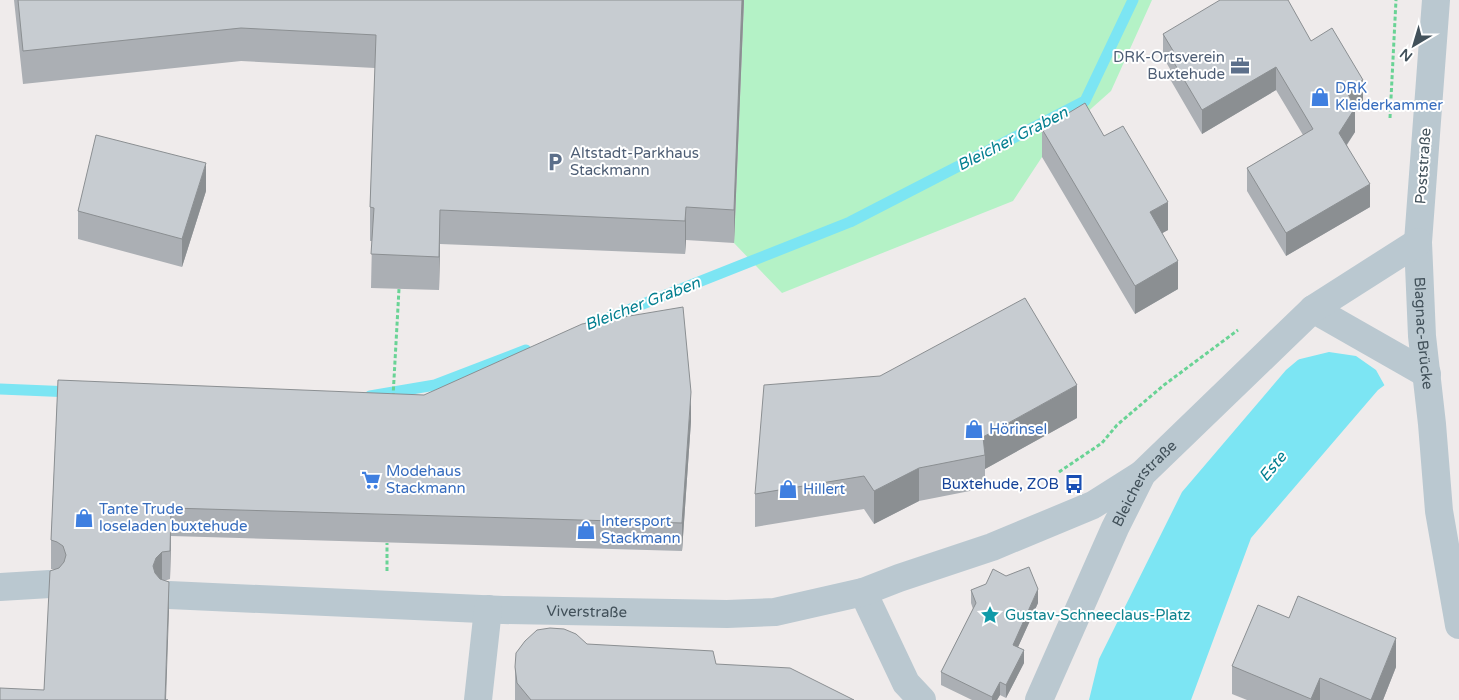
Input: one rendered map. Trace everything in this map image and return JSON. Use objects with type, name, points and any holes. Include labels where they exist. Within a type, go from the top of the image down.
[{"type":"street","name":"Poststraße","points":[[1418,242],[1436,0]]},
{"type":"street","name":"Bleicherstraße","points":[[1039,700],[1106,546],[1142,474],[1313,309],[1418,242]]},
{"type":"street","name":"Blagnac-Brücke","points":[[1418,242],[1422,336],[1439,511],[1459,625]]},
{"type":"street","points":[[1313,309],[1427,374]]},
{"type":"street","name":"Viverstraße","points":[[170,595],[488,609],[727,614],[775,612],[863,592],[992,547],[1093,505],[1142,474]]},
{"type":"street","points":[[0,587],[50,584]]},
{"type":"street","points":[[863,592],[906,683],[922,700]]},
{"type":"street","points":[[478,700],[488,609]]},
{"type":"path","points":[[1390,120],[1396,0]]},
{"type":"path","points":[[393,399],[399,289]]},
{"type":"path","points":[[1059,472],[1102,443],[1116,425],[1164,385],[1242,327]]},
{"type":"green space","points":[[744,0],[1152,0],[1111,91],[1075,123],[1042,157],[1013,201],[782,293],[734,243]]},
{"type":"water","name":"Este","points":[[1459,224],[1459,330],[1378,390],[1251,538],[1191,700],[1089,700],[1099,659],[1182,492],[1286,370]]},
{"type":"pier","points":[[1459,222],[1459,333],[1386,388],[1376,370],[1356,356],[1329,352],[1292,361]]},
{"type":"building","name":"Altstadt-Parkhaus Stackmann","points":[[18,0],[742,0],[734,210],[686,207],[685,221],[440,210],[439,257],[371,254],[374,208],[370,207],[376,35],[241,28],[23,51]]},
{"type":"building","points":[[1220,0],[1288,0],[1311,41],[1332,28],[1363,80],[1346,90],[1355,108],[1339,133],[1370,184],[1286,233],[1247,168],[1313,129],[1276,67],[1202,110],[1170,56],[1175,54],[1163,34]]},
{"type":"building","points":[[1085,103],[1104,136],[1123,126],[1168,202],[1150,212],[1178,261],[1135,286],[1042,129]]},
{"type":"building","points":[[96,135],[206,163],[182,239],[78,211]]},
{"type":"building","points":[[1025,298],[1077,385],[983,437],[985,455],[919,468],[874,491],[864,476],[755,494],[764,385],[880,376]]},
{"type":"building","name":"Modehaus Stackmann","points":[[683,307],[691,392],[682,523],[171,508],[170,551],[162,552],[156,558],[153,566],[155,573],[160,579],[169,582],[165,700],[0,700],[0,688],[44,690],[50,571],[59,568],[64,562],[66,555],[63,546],[51,540],[58,380],[424,395],[582,324]]},
{"type":"building","points":[[1029,567],[1038,589],[1013,645],[1024,650],[1006,685],[1000,682],[992,697],[941,672],[976,603],[971,590],[986,584],[993,569],[1006,576]]},
{"type":"building","points":[[1298,596],[1396,638],[1371,700],[1320,678],[1311,699],[1232,666],[1258,605],[1289,618]]},
{"type":"building","points":[[550,628],[564,629],[576,634],[587,644],[713,651],[716,664],[790,668],[854,700],[531,700],[517,683],[516,653],[537,630]]},
{"type":"waterway","name":"Bleicher Graben","points":[[590,325],[850,222],[1085,101],[1133,0]]},
{"type":"waterway","name":"Bleicher Graben","points":[[370,396],[435,385],[526,350]]},
{"type":"waterway","name":"Bleicher Graben","points":[[0,389],[72,392]]},
{"type":"place","name":"DRK-Ortsverein Buxtehude","points":[[1240,66]]},
{"type":"place","name":"DRK Kleiderkammer","points":[[1320,97]]},
{"type":"place","name":"Altstadt-Parkhaus Stackmann","points":[[555,162]]},
{"type":"place","name":"Hörinsel","points":[[974,429]]},
{"type":"place","name":"Modehaus Stackmann","points":[[371,480]]},
{"type":"place","name":"Buxtehude, ZOB","points":[[1074,484]]},
{"type":"place","name":"Hillert","points":[[788,489]]},
{"type":"place","name":"Tante Trude loseladen buxtehude","points":[[84,518]]},
{"type":"place","name":"Intersport Stackmann","points":[[586,530]]},
{"type":"place","name":"Gustav-Schneeclaus-Platz","points":[[990,615]]}]
